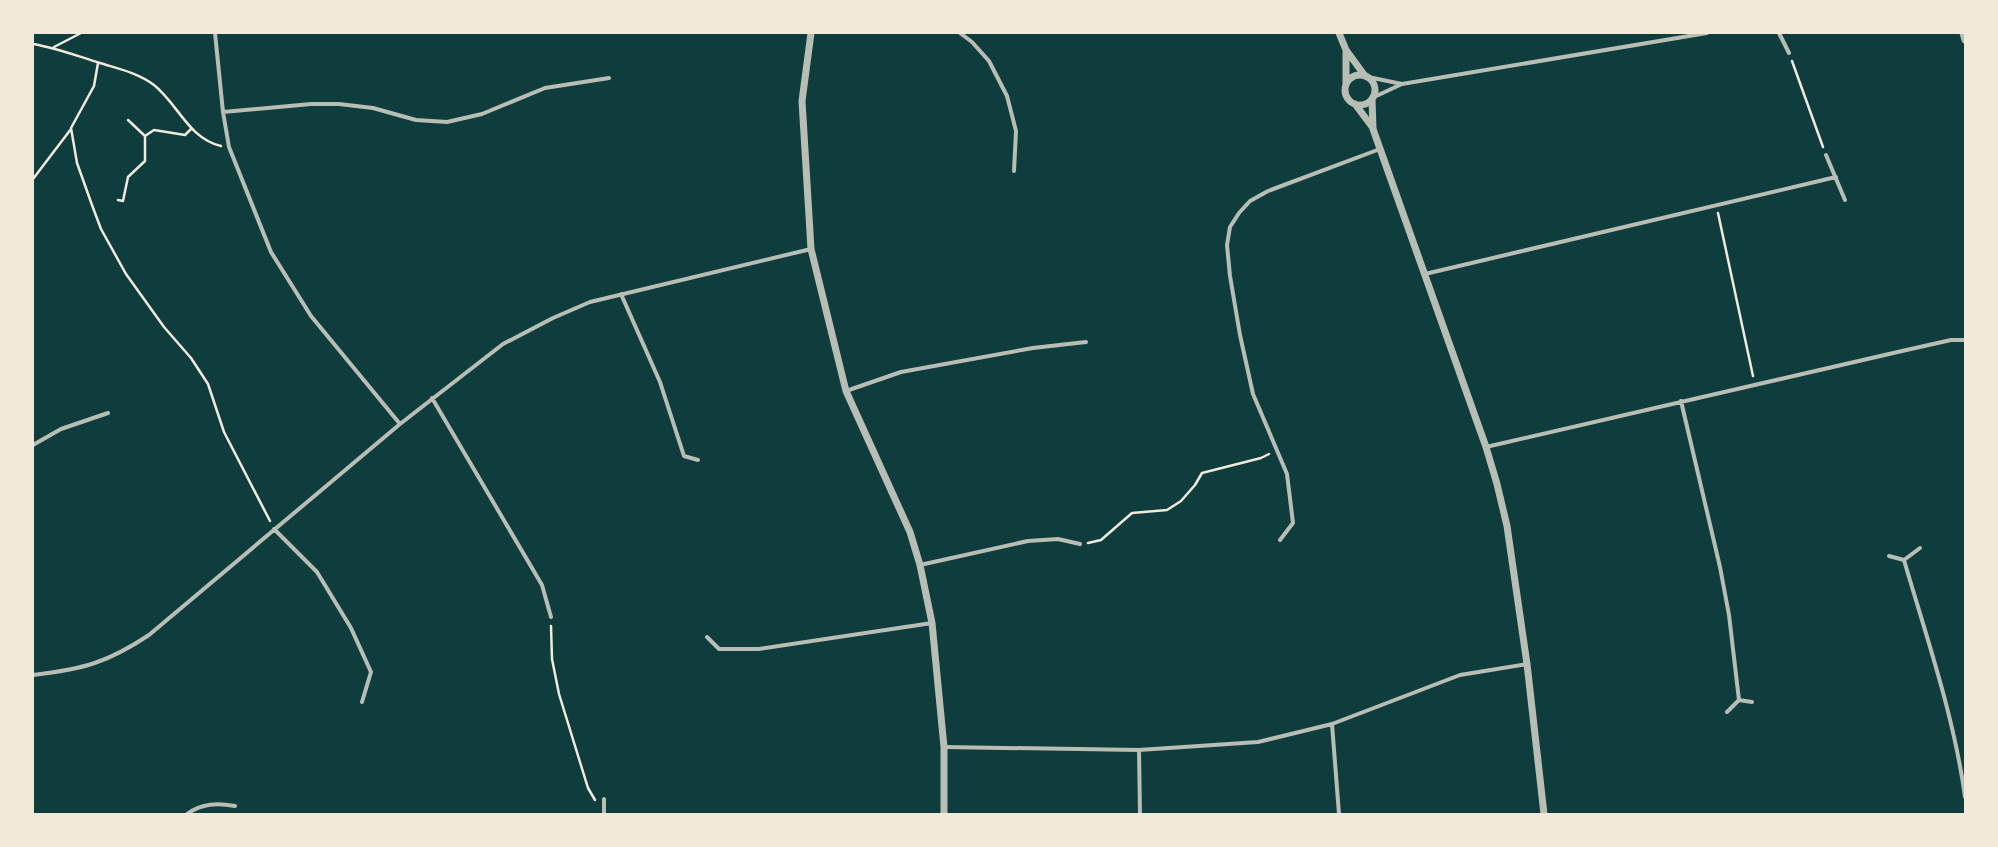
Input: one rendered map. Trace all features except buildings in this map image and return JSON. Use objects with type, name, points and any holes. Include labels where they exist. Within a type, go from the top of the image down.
[{"type":"street","points":[[215,33],[223,112],[229,147],[271,252],[311,316],[400,424]]},
{"type":"street","points":[[811,33],[802,101],[811,249],[846,390],[910,532],[920,565],[932,623],[944,747],[944,814]]},
{"type":"street","points":[[960,33],[972,42],[989,61],[1007,96],[1016,131],[1014,171]]},
{"type":"street","points":[[1340,33],[1346,50],[1375,86],[1373,98],[1373,129]]},
{"type":"street","points":[[1355,104],[1364,104],[1402,84],[1707,33]]},
{"type":"street","points":[[1779,33],[1789,54]]},
{"type":"street","points":[[1963,33],[1965,40]]},
{"type":"street","points":[[1346,50],[1346,96],[1355,104],[1373,129],[1486,447],[1507,526],[1527,664],[1544,814]]},
{"type":"street","points":[[1346,84],[1354,76],[1366,76],[1402,84]]},
{"type":"street","points":[[223,112],[311,104],[339,104],[374,108],[416,120],[447,122],[482,114],[545,88],[609,78]]},
{"type":"street","points":[[1280,540],[1293,523],[1287,474],[1253,394],[1240,335],[1230,276],[1227,245],[1230,226],[1239,212],[1250,201],[1268,191],[1380,149]]},
{"type":"street","points":[[1826,155],[1845,200]]},
{"type":"street","points":[[1425,274],[1716,204],[1836,177]]},
{"type":"street","points":[[33,675],[69,671],[99,663],[128,649],[149,635],[400,424],[503,344],[553,318],[590,302],[811,249]]},
{"type":"street","points":[[621,294],[660,382],[684,456],[698,460]]},
{"type":"street","points":[[1486,447],[1951,340],[1965,340]]},
{"type":"street","points":[[846,390],[900,372],[1033,348],[1086,342]]},
{"type":"street","points":[[432,398],[542,585],[551,618]]},
{"type":"street","points":[[1681,401],[1720,567],[1729,615],[1739,700]]},
{"type":"street","points":[[33,445],[61,428],[108,412]]},
{"type":"street","points":[[274,529],[317,572],[351,628],[371,672],[362,702]]},
{"type":"street","points":[[920,565],[1028,541],[1058,539],[1080,544]]},
{"type":"street","points":[[1904,560],[1920,548]]},
{"type":"street","points":[[1889,556],[1904,560]]},
{"type":"street","points":[[1904,560],[1950,715],[1959,757],[1965,797]]},
{"type":"street","points":[[707,636],[719,649],[759,649],[932,623]]},
{"type":"street","points":[[944,747],[1139,750],[1258,742],[1332,724],[1460,675],[1527,664]]},
{"type":"street","points":[[1739,700],[1752,702]]},
{"type":"street","points":[[1727,712],[1739,700]]},
{"type":"street","points":[[1332,724],[1339,814]]},
{"type":"street","points":[[1139,750],[1140,814]]},
{"type":"street","points":[[604,799],[604,814]]},
{"type":"street","points":[[187,814],[200,807],[212,804],[221,803],[235,806]]},
{"type":"path","points":[[54,48],[80,33]]},
{"type":"path","points":[[33,44],[54,48],[137,75],[155,86],[192,129],[205,140],[219,146],[229,147]]},
{"type":"path","points":[[1789,54],[1826,155]]},
{"type":"path","points":[[33,179],[71,128],[94,86],[98,63]]},
{"type":"path","points":[[118,200],[123,200],[128,177],[145,161],[145,136],[128,120]]},
{"type":"path","points":[[71,128],[77,163],[101,229],[126,274],[164,327],[191,358],[208,384],[224,432],[274,529]]},
{"type":"path","points":[[145,136],[154,130],[185,135],[192,129]]},
{"type":"path","points":[[1716,204],[1755,384]]},
{"type":"path","points":[[1080,544],[1101,540],[1132,513],[1168,510],[1180,501],[1195,485],[1202,473],[1261,458],[1276,450]]},
{"type":"path","points":[[551,618],[552,659],[559,694],[588,788],[604,814]]}]
